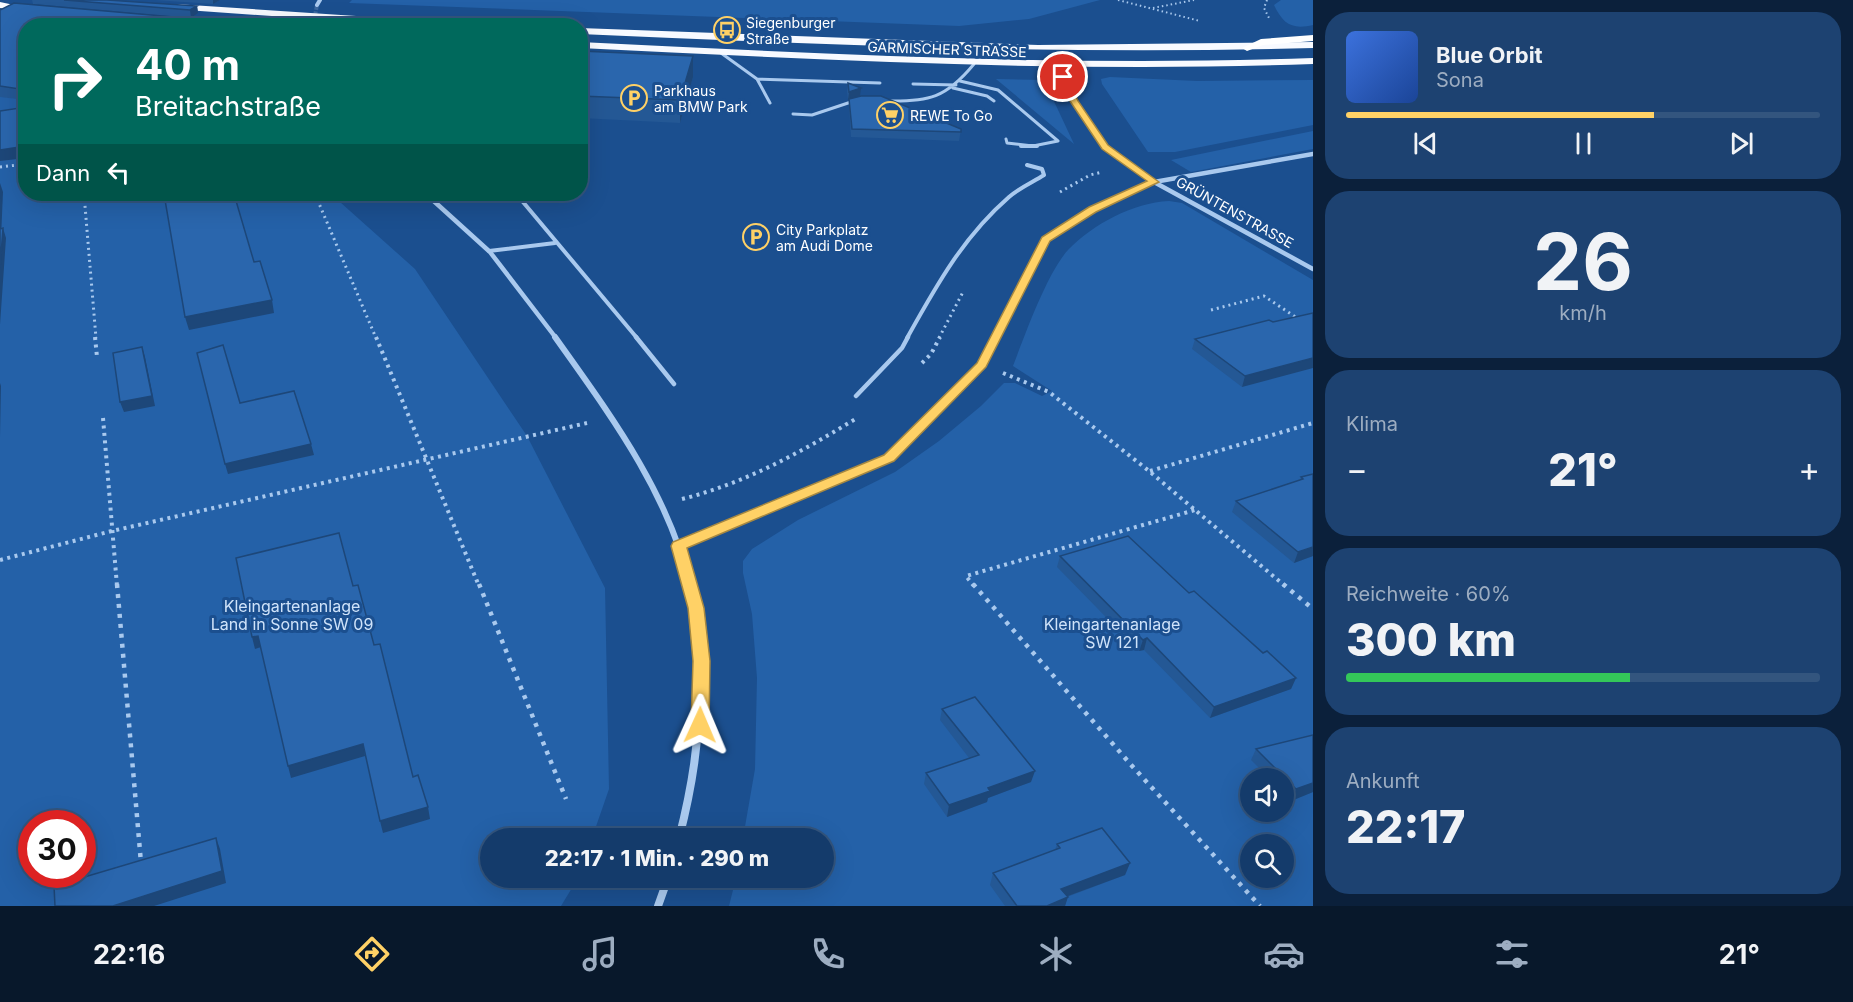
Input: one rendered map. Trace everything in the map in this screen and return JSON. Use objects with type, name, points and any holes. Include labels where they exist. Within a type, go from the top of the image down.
[{"type":"highway","points":[[0,5],[40,11],[0,11]]},
{"type":"highway","points":[[160,6],[341,18]]},
{"type":"highway","name":"GARMISCHER STRASSE","points":[[588,31],[1006,48],[1247,48],[1313,45]]},
{"type":"highway","points":[[1247,48],[1261,42],[1313,38]]},
{"type":"highway","name":"GARMISCHER STRASSE","points":[[588,45],[974,64],[1245,65],[1313,61]]},
{"type":"street","points":[[317,5],[320,0]]},
{"type":"street","name":"GRÜNTENSTRASSE","points":[[1057,65],[1074,101],[1093,133],[1105,147],[1154,182],[1313,269]]},
{"type":"street","points":[[678,546],[889,458],[982,365],[1046,239],[1092,210],[1154,182],[1313,154]]},
{"type":"street","points":[[434,201],[489,251],[557,337],[661,503],[678,546],[696,608],[702,661],[700,725],[682,828]]},
{"type":"street","points":[[658,906],[664,888]]},
{"type":"lane","points":[[721,53],[757,79],[770,103]]},
{"type":"lane","points":[[881,100],[924,102],[955,87],[974,64]]},
{"type":"lane","points":[[757,79],[880,83]]},
{"type":"lane","points":[[960,81],[998,90],[1058,141],[1042,147],[1018,147],[1007,143],[1006,139]]},
{"type":"lane","points":[[913,84],[955,87],[987,96],[994,101]]},
{"type":"lane","points":[[793,114],[812,115],[860,100]]},
{"type":"lane","points":[[856,396],[902,348],[947,267],[981,226],[1010,196],[1044,175],[1042,169],[1028,165]]},
{"type":"lane","points":[[522,201],[674,384]]},
{"type":"lane","points":[[489,251],[555,243]]},
{"type":"path","points":[[1118,0],[1208,24]]},
{"type":"path","points":[[1153,8],[1194,0]]},
{"type":"path","points":[[0,167],[18,165]]},
{"type":"path","points":[[85,201],[97,357]]},
{"type":"path","points":[[318,201],[428,459],[566,799]]},
{"type":"path","points":[[1211,310],[1264,296],[1303,322]]},
{"type":"path","points":[[982,365],[1049,392],[1149,471],[1313,609]]},
{"type":"path","points":[[103,418],[141,871]]},
{"type":"path","points":[[0,560],[112,531],[609,418]]},
{"type":"path","points":[[1149,471],[1313,423]]},
{"type":"path","points":[[1195,510],[966,576],[1133,767],[1260,906]]},
{"type":"green space","points":[[352,0],[1100,0],[1029,19],[959,26],[349,3]]},
{"type":"green space","points":[[1281,0],[1313,0],[1313,25],[1299,27],[1285,21],[1274,5]]},
{"type":"green space","name":"Kleingartenanlage Land in Sonne SW 09","points":[[0,23],[18,25],[18,201],[339,201],[415,269],[527,436],[605,588],[609,789],[595,828],[480,828],[480,888],[572,888],[561,906],[0,906]]},
{"type":"green space","points":[[1110,77],[1197,81],[1313,80],[1313,125],[1175,152],[1148,152],[1102,84],[1101,79]]},
{"type":"green space","points":[[996,79],[1044,80],[1074,144]]},
{"type":"green space","points":[[1313,131],[1313,149],[1191,172],[1171,160]]},
{"type":"green space","name":"Kleingartenanlage SW 121","points":[[1169,201],[1182,203],[1313,280],[1313,906],[729,906],[734,888],[834,888],[834,828],[745,828],[755,769],[757,678],[752,614],[743,573],[743,561],[752,549],[798,520],[895,472],[939,441],[981,406],[1004,383],[1015,383],[1042,396],[1052,391],[1013,366],[1052,273],[1068,250],[1089,232],[1114,216],[1142,206]]},
{"type":"building","points":[[64,0],[107,0],[197,6],[190,10]]},
{"type":"building","points":[[14,3],[174,17],[18,18],[18,89],[0,86],[0,10]]},
{"type":"building","points":[[588,51],[693,56],[680,100],[588,96]]},
{"type":"building","points":[[848,83],[861,88],[849,92]]},
{"type":"building","points":[[861,96],[881,96],[961,129],[961,132],[852,129],[849,99]]},
{"type":"building","points":[[18,108],[18,147],[0,150],[0,111]]},
{"type":"building","points":[[165,201],[236,201],[254,262],[260,261],[272,300],[185,317]]},
{"type":"building","points":[[3,228],[0,268],[0,229]]},
{"type":"building","points":[[1313,313],[1313,358],[1245,376],[1195,339],[1269,320],[1273,322]]},
{"type":"building","points":[[223,345],[240,403],[294,391],[311,444],[225,464],[197,353]]},
{"type":"building","points":[[142,347],[152,396],[120,402],[113,353]]},
{"type":"building","points":[[1313,474],[1313,547],[1298,552],[1236,501],[1303,479],[1301,477]]},
{"type":"building","points":[[339,533],[353,586],[358,585],[374,645],[380,644],[413,777],[418,775],[428,807],[380,821],[363,744],[288,766],[258,636],[252,637],[236,558]]},
{"type":"building","points":[[1128,536],[1189,593],[1194,591],[1263,653],[1267,651],[1296,678],[1214,707],[1147,638],[1143,640],[1060,556]]},
{"type":"building","points":[[975,697],[1035,771],[988,788],[990,791],[949,805],[926,773],[979,755],[942,709]]},
{"type":"building","points":[[1313,735],[1313,783],[1296,789],[1294,787],[1294,768],[1275,768],[1256,749]]},
{"type":"building","points":[[1102,828],[1130,863],[1061,889],[1068,897],[1047,906],[1017,906],[993,873],[1060,848],[1057,844]]},
{"type":"building","points":[[216,838],[222,871],[113,906],[55,906],[54,888],[96,888],[96,874]]},
{"type":"tunnel","points":[[315,18],[317,5]]},
{"type":"place","name":"Siegenburger Straße","points":[[727,30]]},
{"type":"place","name":"Parkhaus am BMW Park","points":[[634,98]]},
{"type":"place","name":"REWE To Go","points":[[890,115]]},
{"type":"place","name":"City Parkplatz am Audi Dome","points":[[756,237]]},
{"type":"route","points":[[700,725],[702,661],[696,608],[678,546],[889,458],[982,365],[1046,239],[1092,210],[1154,182],[1105,147],[1093,133],[1063,77]]}]
